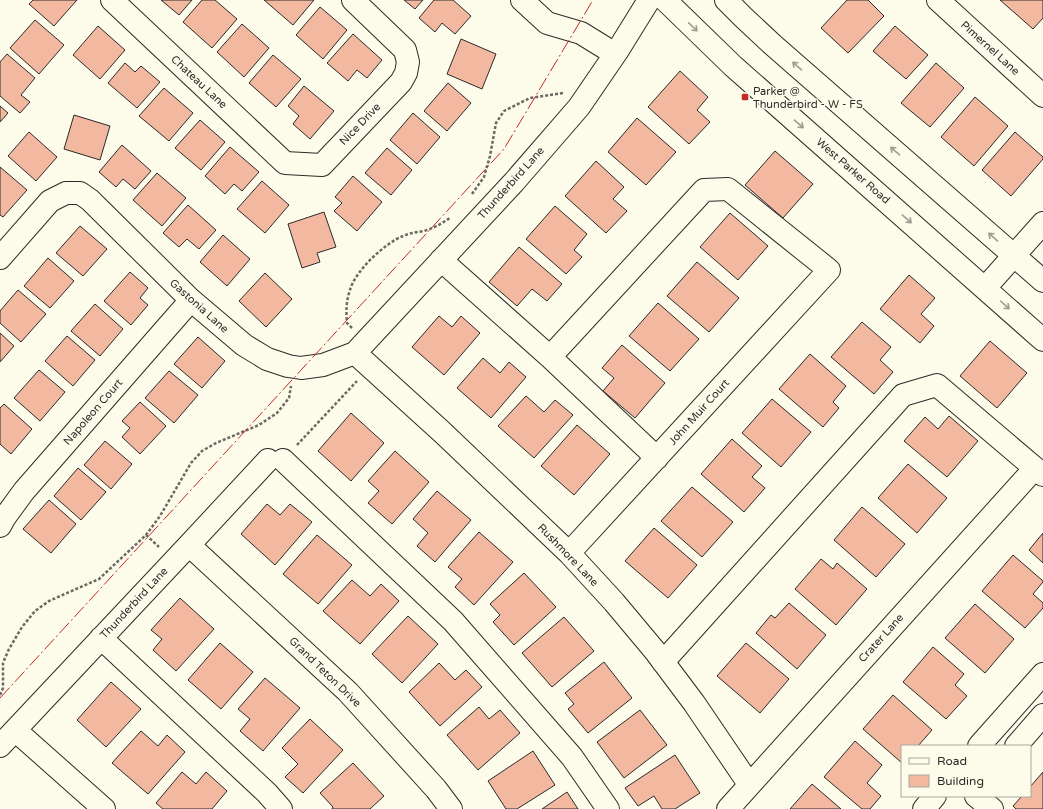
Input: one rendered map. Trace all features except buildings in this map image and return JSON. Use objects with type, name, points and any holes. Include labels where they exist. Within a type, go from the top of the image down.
[{"type":"street","name":"Chateau Lane","points":[[112,0],[285,163]]},
{"type":"street","name":"Nice Drive","points":[[285,163],[322,165],[400,82],[406,73],[408,62],[405,50],[353,0]]},
{"type":"street","points":[[522,0],[547,23],[581,32],[616,54]]},
{"type":"street","name":"Thunderbird Lane","points":[[355,353],[514,182],[579,107],[616,54],[650,0]]},
{"type":"street","name":"West Parker Road","points":[[665,0],[733,66],[1043,340]]},
{"type":"street","points":[[726,0],[773,45],[1043,282]]},
{"type":"street","name":"Pimernel Lane","points":[[938,0],[1043,96]]},
{"type":"street","name":"John Muir Court","points":[[550,357],[704,190],[728,189],[828,270],[569,553]]},
{"type":"street","name":"Gastonia Lane","points":[[0,258],[50,201],[66,193],[80,193],[90,200],[191,300],[244,345],[267,359],[281,364],[301,368],[323,365],[355,353]]},
{"type":"street","points":[[985,288],[1043,223]]},
{"type":"street","points":[[441,260],[550,357],[657,458]]},
{"type":"street","name":"Napoleon Court","points":[[0,526],[24,492],[191,300]]},
{"type":"street","name":"Rushmore Lane","points":[[355,353],[442,432],[569,553],[614,602],[694,703],[749,784]]},
{"type":"street","points":[[663,662],[903,395],[937,385],[1039,471]]},
{"type":"street","points":[[275,460],[453,621],[572,757],[608,809]]},
{"type":"street","name":"Thunderbird Lane","points":[[0,746],[189,545],[275,460]]},
{"type":"street","name":"Crater Lane","points":[[728,809],[749,784],[1039,471]]},
{"type":"street","name":"Grand Teton Drive","points":[[189,545],[348,692],[436,789],[451,809]]},
{"type":"street","points":[[101,638],[267,793],[281,809]]},
{"type":"street","points":[[981,745],[1043,674]]},
{"type":"street","points":[[1017,745],[1043,715]]},
{"type":"street","points":[[15,730],[104,809]]},
{"type":"street","points":[[924,809],[934,797]]},
{"type":"street","points":[[962,809],[972,797]]},
{"type":"street","points":[[977,797],[992,809]]},
{"type":"path","points":[[470,198],[484,177],[490,156],[496,123],[504,111],[530,98],[568,91]]},
{"type":"path","points":[[347,323],[346,304],[353,282],[361,270],[393,241],[403,236],[437,226],[454,215]]},
{"type":"path","points":[[275,460],[358,381],[354,379]]},
{"type":"path","points":[[0,695],[2,688],[3,663],[9,649],[22,627],[35,611],[49,601],[99,579],[146,535],[160,516],[191,463],[202,450],[259,425],[277,413],[289,398],[291,386],[296,385]]},
{"type":"power","points":[[0,698],[504,149],[593,0]]},
{"type":"place","name":"Parker @ Thunderbird - W - FS","points":[[745,97]]}]
